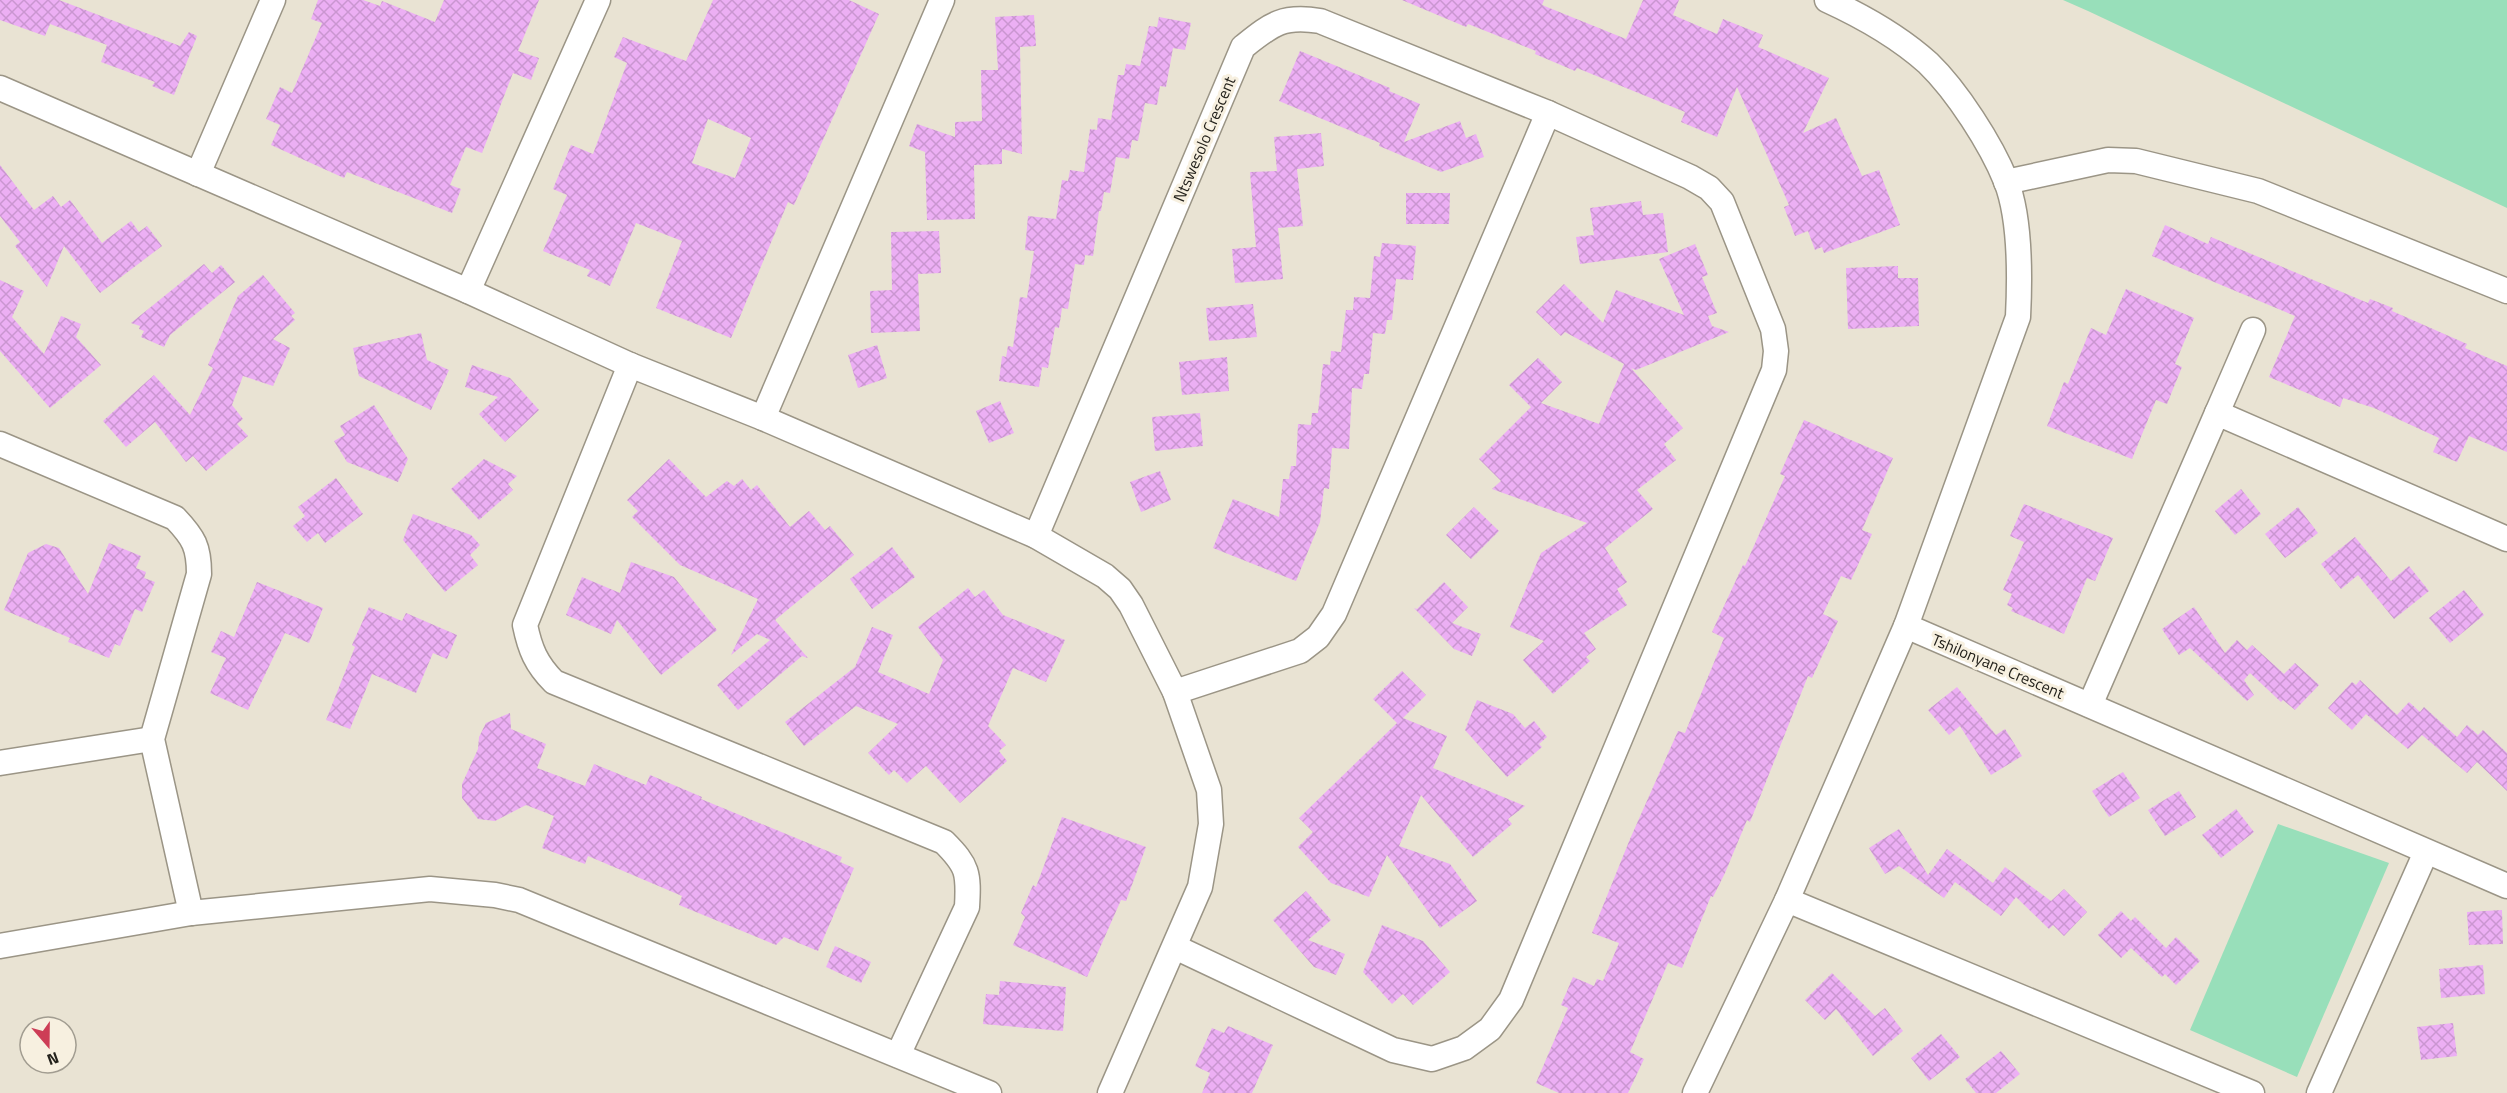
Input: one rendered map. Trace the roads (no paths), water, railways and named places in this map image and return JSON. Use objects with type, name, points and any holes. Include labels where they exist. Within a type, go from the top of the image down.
[{"type":"street","points":[[198,174],[273,0]]},
{"type":"street","points":[[468,291],[598,0]]},
{"type":"street","points":[[763,418],[942,0]]},
{"type":"street","points":[[1695,1093],[1787,900],[1905,626],[2018,317],[2020,275],[2016,231],[2006,182],[1975,121],[1928,64],[1882,29],[1827,0]]},
{"type":"street","name":"Ntswesolo Crescent","points":[[1036,536],[1243,47],[1268,27],[1297,18],[1320,21],[1548,112],[1690,177],[1709,188],[1722,201],[1773,329],[1776,351],[1774,370],[1511,999],[1490,1029],[1464,1048],[1432,1059],[1393,1050],[1175,947]]},
{"type":"street","points":[[0,88],[468,291],[630,365],[763,418],[1036,536],[1105,576],[1131,605],[1175,692],[1209,790],[1211,824],[1200,887],[1110,1093]]},
{"type":"street","points":[[1175,692],[1300,651],[1318,637],[1334,614],[1548,112]]},
{"type":"street","points":[[2006,182],[2108,160],[2136,161],[2258,191],[2507,291]]},
{"type":"street","points":[[2090,705],[2253,330]]},
{"type":"street","points":[[630,365],[525,625],[530,651],[540,668],[554,682],[944,842],[961,859],[969,882],[967,907],[898,1055]]},
{"type":"street","points":[[2217,413],[2507,539]]},
{"type":"street","points":[[0,444],[175,518],[189,533],[199,553],[199,574],[153,739],[191,913]]},
{"type":"street","name":"Tshilonyane Crescent","points":[[1905,626],[2507,885]]},
{"type":"street","points":[[0,762],[153,739]]},
{"type":"street","points":[[2319,1093],[2426,852]]},
{"type":"street","points":[[0,946],[191,913],[430,889],[495,895],[519,900],[989,1093]]},
{"type":"street","points":[[1787,900],[2252,1093]]}]
